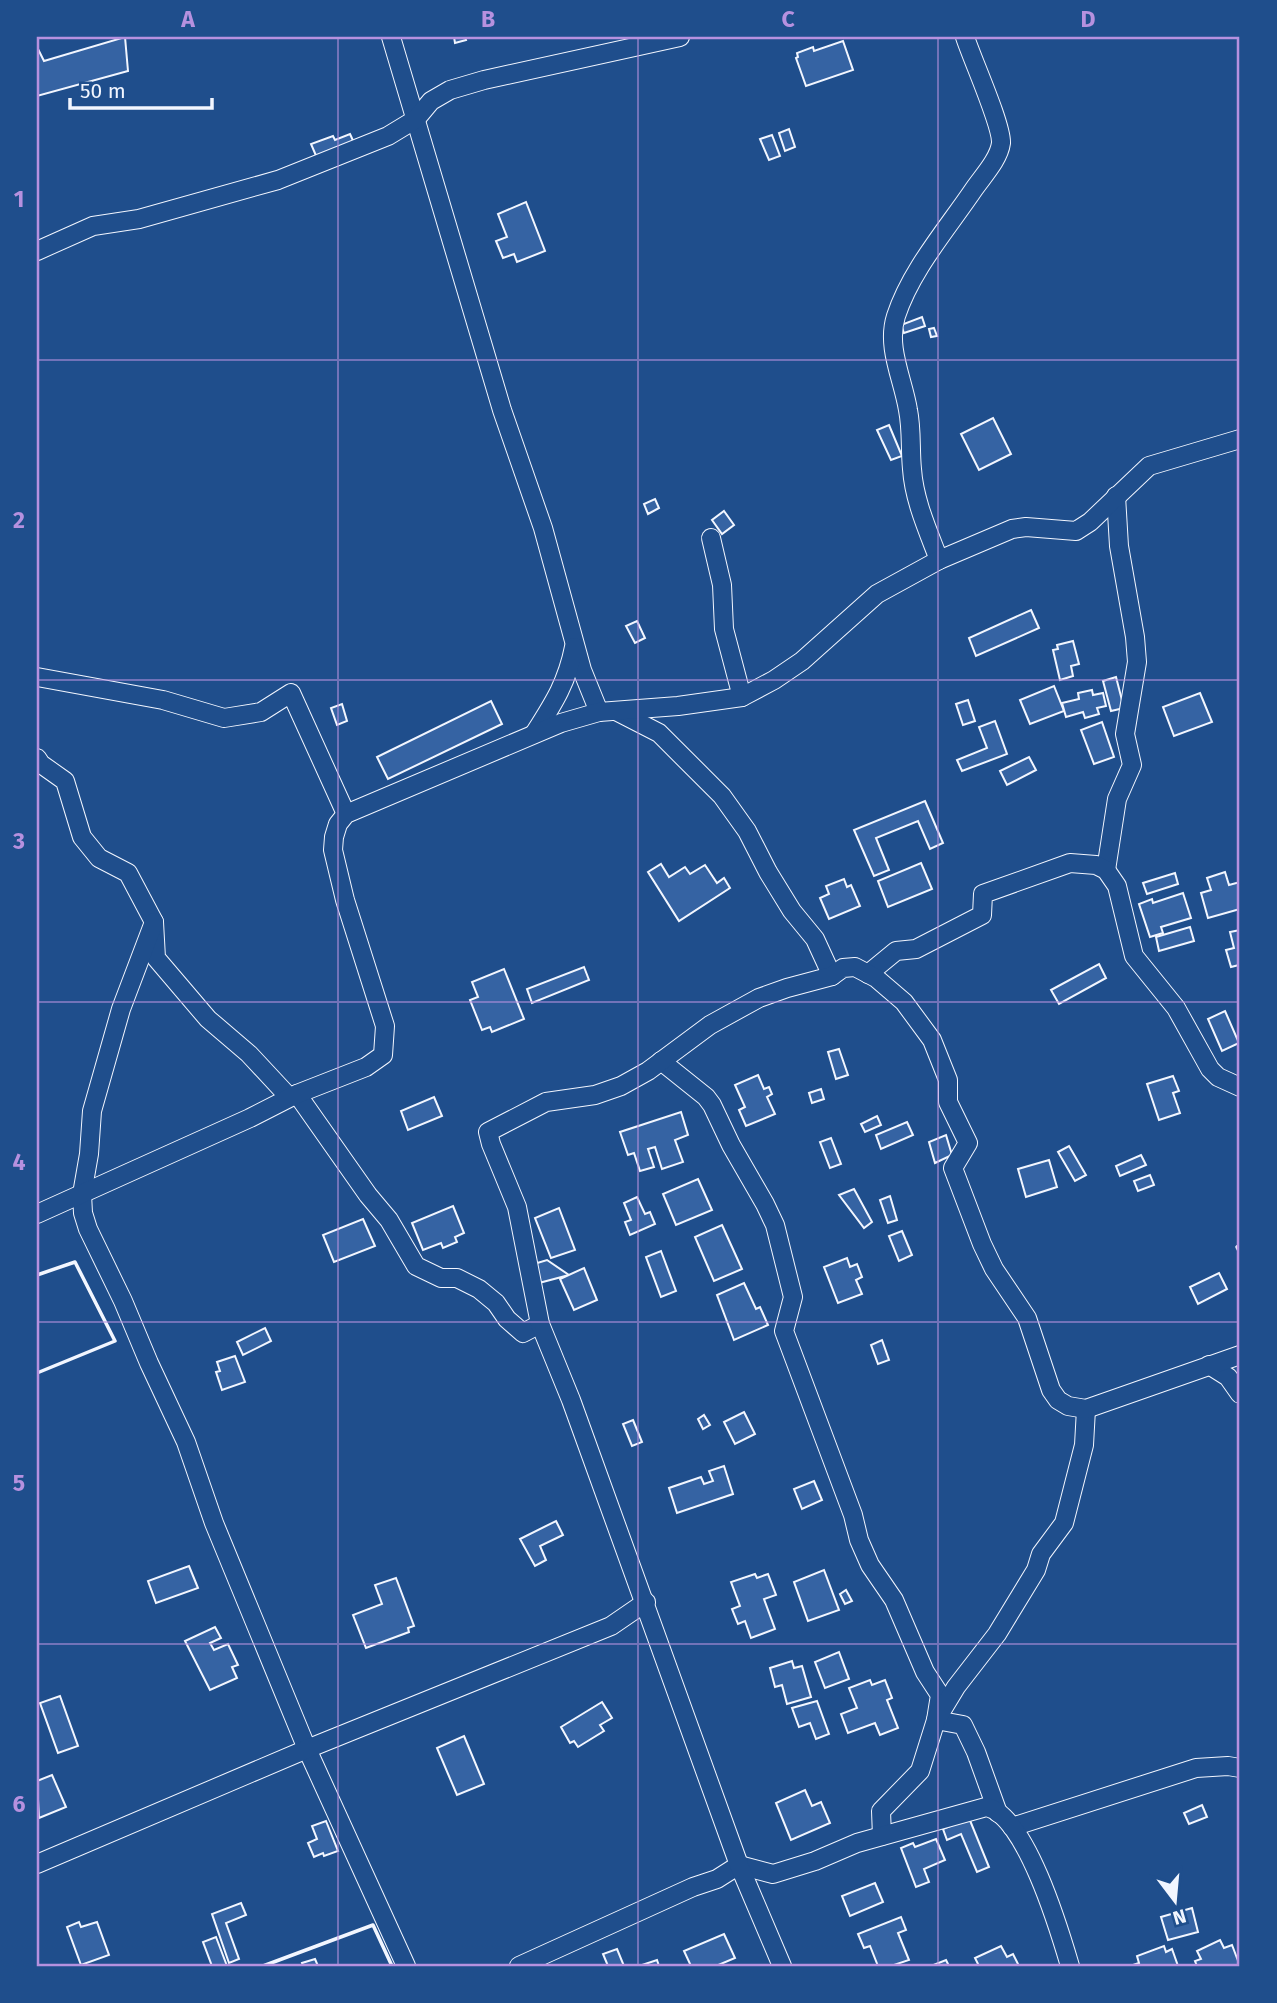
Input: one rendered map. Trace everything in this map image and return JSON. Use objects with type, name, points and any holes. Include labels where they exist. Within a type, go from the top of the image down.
[{"type":"street","points":[[391,37],[502,410],[543,528],[582,670],[607,711],[633,718],[659,733],[722,796],[747,831],[792,911],[815,939],[832,976]]},
{"type":"street","points":[[37,251],[93,226],[139,219],[278,180],[388,135],[416,119],[431,101],[450,90],[680,37]]},
{"type":"street","points":[[939,560],[919,505],[912,470],[908,412],[892,340],[896,316],[917,271],[982,177],[1001,142],[997,123],[965,37]]},
{"type":"street","points":[[37,1214],[293,1096],[366,1066],[383,1055],[385,1026],[345,900],[333,850],[338,824],[346,814],[534,734],[607,711],[678,706],[742,697],[802,661],[877,594],[939,560],[1012,529],[1026,527],[1076,531],[1090,522],[1149,466],[1240,439]]},
{"type":"street","points":[[1106,870],[1117,799],[1132,765],[1125,734],[1136,662],[1135,637],[1119,546],[1116,496]]},
{"type":"street","points":[[711,538],[722,586],[724,629],[742,697]]},
{"type":"street","points":[[534,734],[564,684],[575,644]]},
{"type":"street","points":[[37,677],[163,700],[224,718],[261,712],[291,693],[346,814]]},
{"type":"street","points":[[37,758],[41,765],[65,780],[82,837],[99,858],[128,873],[154,922],[156,958],[208,1019],[293,1096],[389,1220],[416,1266],[441,1278],[457,1278],[479,1289],[496,1303],[520,1332],[540,1324]]},
{"type":"street","points":[[868,974],[896,951],[916,949],[982,915],[983,894],[1070,863],[1096,865],[1106,870],[1117,886],[1132,947],[1139,964],[1176,1008],[1210,1069],[1218,1077],[1240,1087]]},
{"type":"street","points":[[154,922],[121,1009],[92,1111],[89,1154],[82,1194],[83,1213],[186,1443],[214,1523],[307,1749],[406,1966]]},
{"type":"street","points":[[782,1966],[740,1865],[646,1602],[540,1324],[517,1207],[488,1132],[546,1102],[595,1094],[621,1086],[648,1071],[710,1025],[760,998],[832,976],[843,968],[855,967],[904,1002],[932,1040],[941,1058],[948,1080],[948,1102],[968,1143],[953,1168],[994,1269],[1027,1318],[1051,1391],[1058,1400],[1068,1406],[1086,1409],[1240,1354]]},
{"type":"street","points":[[660,1062],[706,1097],[712,1105],[775,1225],[793,1297],[784,1331],[853,1515],[859,1540],[870,1565],[894,1600],[925,1672],[940,1695],[936,1720],[920,1771],[881,1811],[882,1836]]},
{"type":"street","points":[[1209,1365],[1228,1377],[1240,1394]]},
{"type":"street","points":[[936,1720],[956,1687],[998,1634],[1036,1570],[1041,1554],[1064,1523],[1084,1445],[1086,1409]]},
{"type":"street","points":[[37,1864],[307,1749],[611,1626],[646,1602]]},
{"type":"street","points":[[936,1720],[963,1725],[976,1752],[998,1813]]},
{"type":"street","points":[[1012,1827],[1196,1769],[1217,1766],[1240,1768]]},
{"type":"street","points":[[519,1966],[693,1887],[717,1879],[740,1865],[773,1874],[857,1843],[986,1807],[992,1808],[1012,1827],[1045,1886],[1070,1966]]},
{"type":"building","points":[[125,37],[128,71],[37,96],[37,47],[44,61]]},
{"type":"building","points":[[454,37],[465,37],[466,40],[455,43]]},
{"type":"building","points":[[843,41],[853,70],[806,86],[796,58],[797,53],[813,47],[814,51]]},
{"type":"building","points":[[789,129],[795,147],[785,151],[779,133]]},
{"type":"building","points":[[350,134],[355,145],[317,158],[311,144],[333,136],[335,140]]},
{"type":"building","points":[[772,135],[780,156],[769,160],[760,139]]},
{"type":"building","points":[[526,202],[545,251],[517,262],[514,254],[503,258],[496,241],[507,237],[498,214]]},
{"type":"building","points":[[922,317],[925,326],[904,333],[901,325]]},
{"type":"building","points":[[934,328],[937,336],[931,337],[929,329]]},
{"type":"building","points":[[993,418],[1011,454],[979,470],[961,434]]},
{"type":"building","points":[[889,425],[902,456],[891,460],[877,430]]},
{"type":"building","points":[[655,499],[659,508],[648,514],[644,504]]},
{"type":"building","points":[[724,511],[734,525],[722,534],[712,520]]},
{"type":"building","points":[[1031,610],[1039,628],[976,656],[969,638]]},
{"type":"building","points":[[637,621],[645,638],[635,643],[626,626]]},
{"type":"building","points":[[1073,641],[1079,664],[1071,666],[1073,676],[1060,680],[1053,650],[1058,649],[1057,645]]},
{"type":"building","points":[[1116,677],[1124,708],[1111,711],[1103,681]]},
{"type":"building","points":[[1054,686],[1064,711],[1030,724],[1020,700]]},
{"type":"building","points":[[1092,690],[1093,695],[1103,693],[1106,706],[1097,708],[1099,714],[1085,718],[1083,712],[1066,717],[1062,703],[1079,699],[1078,693]]},
{"type":"building","points":[[1200,693],[1212,722],[1174,736],[1163,707]]},
{"type":"building","points":[[968,700],[975,721],[963,725],[956,704]]},
{"type":"building","points":[[491,701],[502,724],[388,779],[377,757]]},
{"type":"building","points":[[342,704],[347,721],[337,725],[331,708]]},
{"type":"building","points":[[995,721],[1007,754],[962,771],[957,760],[987,748],[979,727]]},
{"type":"building","points":[[1102,722],[1114,757],[1094,764],[1081,730]]},
{"type":"building","points":[[1029,757],[1036,770],[1007,785],[1000,771]]},
{"type":"building","points":[[925,801],[943,843],[930,849],[918,821],[876,838],[889,870],[874,876],[854,830]]},
{"type":"building","points":[[921,863],[932,889],[888,907],[878,881]]},
{"type":"building","points":[[661,864],[669,877],[685,867],[690,874],[705,865],[717,883],[724,878],[730,888],[679,921],[648,872]]},
{"type":"building","points":[[1225,872],[1229,885],[1240,882],[1240,909],[1208,918],[1201,893],[1211,890],[1207,878]]},
{"type":"building","points":[[1175,873],[1178,884],[1147,894],[1143,883]]},
{"type":"building","points":[[844,879],[847,887],[851,885],[860,906],[829,919],[820,898],[829,894],[826,886]]},
{"type":"building","points":[[1183,893],[1191,918],[1161,927],[1163,933],[1150,937],[1139,904],[1152,899],[1153,903]]},
{"type":"building","points":[[1190,927],[1194,941],[1159,951],[1156,937]]},
{"type":"building","points":[[1240,930],[1240,969],[1239,965],[1231,967],[1226,950],[1234,948],[1230,932]]},
{"type":"building","points":[[1099,964],[1106,978],[1059,1004],[1051,990]]},
{"type":"building","points":[[584,967],[589,980],[532,1003],[527,989]]},
{"type":"building","points":[[504,969],[524,1019],[492,1032],[490,1027],[482,1030],[470,1000],[478,997],[472,982]]},
{"type":"building","points":[[1225,1011],[1239,1043],[1222,1051],[1208,1019]]},
{"type":"building","points":[[839,1049],[848,1075],[836,1079],[828,1052]]},
{"type":"building","points":[[758,1075],[764,1089],[769,1087],[772,1094],[767,1097],[775,1114],[746,1126],[739,1110],[745,1107],[735,1085]]},
{"type":"building","points":[[1173,1076],[1179,1091],[1173,1093],[1180,1113],[1159,1120],[1147,1084]]},
{"type":"building","points":[[821,1089],[824,1099],[812,1103],[809,1093]]},
{"type":"building","points":[[434,1097],[442,1116],[408,1130],[401,1111]]},
{"type":"building","points":[[681,1112],[688,1135],[675,1140],[683,1162],[662,1169],[655,1147],[648,1149],[654,1167],[640,1171],[634,1153],[628,1155],[620,1132]]},
{"type":"building","points":[[877,1116],[881,1125],[865,1132],[861,1124]]},
{"type":"building","points":[[907,1122],[913,1135],[881,1149],[876,1135]]},
{"type":"building","points":[[946,1135],[952,1155],[935,1163],[929,1142]]},
{"type":"building","points":[[831,1138],[841,1164],[830,1168],[820,1142]]},
{"type":"building","points":[[1069,1146],[1086,1175],[1075,1181],[1058,1152]]},
{"type":"building","points":[[1141,1155],[1146,1165],[1120,1176],[1116,1166]]},
{"type":"building","points":[[1049,1160],[1057,1187],[1026,1197],[1018,1169]]},
{"type":"building","points":[[1150,1175],[1154,1185],[1138,1191],[1134,1181]]},
{"type":"building","points":[[698,1179],[712,1210],[676,1225],[663,1194]]},
{"type":"building","points":[[854,1189],[872,1222],[864,1228],[839,1195]]},
{"type":"building","points":[[890,1196],[897,1220],[888,1223],[880,1200]]},
{"type":"building","points":[[637,1197],[645,1214],[650,1212],[655,1224],[630,1235],[625,1222],[631,1220],[624,1203]]},
{"type":"building","points":[[453,1206],[464,1233],[455,1237],[457,1242],[443,1248],[441,1243],[423,1250],[412,1223]]},
{"type":"building","points":[[559,1208],[575,1250],[551,1258],[535,1218]]},
{"type":"building","points":[[363,1219],[375,1246],[334,1262],[323,1235]]},
{"type":"building","points":[[722,1225],[742,1269],[714,1281],[695,1237]]},
{"type":"building","points":[[902,1231],[912,1255],[899,1261],[889,1236]]},
{"type":"building","points":[[661,1251],[676,1291],[661,1297],[646,1257]]},
{"type":"building","points":[[847,1258],[850,1267],[857,1264],[862,1277],[856,1280],[862,1294],[838,1303],[824,1267]]},
{"type":"building","points":[[547,1260],[569,1275],[539,1283],[534,1264]]},
{"type":"building","points":[[584,1268],[597,1300],[574,1310],[560,1279]]},
{"type":"building","points":[[1219,1273],[1227,1289],[1198,1304],[1190,1287]]},
{"type":"building","points":[[744,1283],[756,1309],[760,1307],[768,1325],[734,1340],[717,1295]]},
{"type":"building","points":[[265,1328],[271,1341],[243,1355],[237,1342]]},
{"type":"building","points":[[882,1340],[889,1360],[878,1364],[871,1345]]},
{"type":"building","points":[[235,1356],[245,1382],[222,1390],[216,1372],[220,1371],[217,1362]]},
{"type":"building","points":[[744,1412],[755,1434],[735,1444],[724,1422]]},
{"type":"building","points":[[704,1415],[710,1425],[703,1429],[698,1419]]},
{"type":"building","points":[[633,1420],[642,1442],[632,1446],[623,1424]]},
{"type":"building","points":[[724,1466],[733,1494],[677,1513],[669,1488],[701,1477],[704,1484],[713,1481],[709,1471]]},
{"type":"building","points":[[814,1481],[822,1500],[802,1509],[794,1489]]},
{"type":"building","points":[[556,1521],[563,1535],[540,1546],[546,1560],[535,1566],[520,1539]]},
{"type":"building","points":[[189,1566],[198,1588],[156,1603],[148,1581]]},
{"type":"building","points":[[824,1570],[839,1610],[808,1621],[794,1582]]},
{"type":"building","points":[[755,1574],[757,1578],[768,1574],[776,1595],[764,1599],[775,1629],[751,1638],[745,1621],[738,1624],[732,1609],[740,1606],[731,1582]]},
{"type":"building","points":[[396,1578],[414,1626],[408,1628],[409,1632],[366,1648],[353,1615],[382,1604],[375,1585]]},
{"type":"building","points":[[846,1590],[852,1601],[845,1604],[840,1594]]},
{"type":"building","points":[[215,1627],[221,1638],[210,1643],[214,1650],[228,1644],[238,1665],[232,1667],[237,1678],[210,1690],[185,1641]]},
{"type":"building","points":[[839,1652],[849,1679],[825,1688],[815,1662]]},
{"type":"building","points":[[792,1661],[794,1668],[802,1666],[811,1697],[787,1704],[782,1685],[775,1687],[770,1668]]},
{"type":"building","points":[[870,1680],[872,1685],[885,1680],[892,1698],[887,1700],[898,1728],[880,1735],[875,1723],[848,1733],[841,1714],[857,1708],[849,1688]]},
{"type":"building","points":[[60,1696],[78,1746],[58,1753],[40,1703]]},
{"type":"building","points":[[817,1701],[829,1734],[816,1739],[810,1723],[799,1727],[792,1708]]},
{"type":"building","points":[[602,1702],[612,1718],[600,1725],[604,1731],[578,1747],[574,1741],[570,1743],[561,1727]]},
{"type":"building","points":[[464,1736],[484,1784],[457,1795],[437,1748]]},
{"type":"building","points":[[52,1775],[66,1807],[39,1818],[37,1781]]},
{"type":"building","points":[[805,1790],[812,1806],[821,1802],[830,1823],[791,1840],[776,1803]]},
{"type":"building","points":[[1202,1805],[1207,1817],[1189,1824],[1184,1813]]},
{"type":"building","points":[[969,1818],[989,1867],[977,1872],[961,1834],[947,1840],[943,1829]]},
{"type":"building","points":[[326,1821],[338,1851],[314,1857],[308,1843],[317,1839],[312,1826]]},
{"type":"building","points":[[936,1839],[945,1860],[924,1869],[929,1882],[916,1887],[901,1848],[913,1843],[915,1847]]},
{"type":"building","points":[[875,1883],[883,1902],[850,1916],[842,1896]]},
{"type":"building","points":[[241,1903],[246,1915],[226,1923],[239,1959],[229,1963],[212,1914]]},
{"type":"building","points":[[1192,1908],[1198,1932],[1168,1940],[1161,1917]]},
{"type":"building","points":[[901,1917],[906,1930],[898,1933],[909,1960],[891,1966],[878,1966],[870,1946],[864,1948],[858,1934]]},
{"type":"building","points":[[79,1922],[81,1927],[97,1922],[109,1955],[81,1965],[67,1927]]},
{"type":"building","points":[[724,1934],[735,1958],[716,1966],[691,1966],[684,1951]]},
{"type":"building","points":[[216,1937],[227,1966],[212,1966],[203,1942]]},
{"type":"building","points":[[1220,1940],[1224,1948],[1232,1945],[1240,1966],[1197,1966],[1195,1961],[1201,1959],[1197,1951]]},
{"type":"building","points":[[1001,1946],[1007,1957],[1013,1954],[1019,1966],[979,1966],[975,1958]]},
{"type":"building","points":[[1164,1946],[1166,1952],[1172,1949],[1178,1966],[1130,1966],[1139,1963],[1137,1956]]},
{"type":"building","points":[[617,1949],[624,1966],[608,1966],[603,1954]]},
{"type":"building","points":[[315,1959],[318,1966],[303,1966],[302,1963]]},
{"type":"building","points":[[657,1960],[659,1966],[642,1966],[642,1965]]},
{"type":"building","points":[[946,1960],[949,1966],[931,1966]]},
{"type":"wall","points":[[1240,1245],[1237,1247],[1240,1253]]},
{"type":"wall","points":[[37,1275],[75,1262],[115,1341],[37,1373]]},
{"type":"wall","points":[[263,1966],[373,1925],[392,1966]]}]
